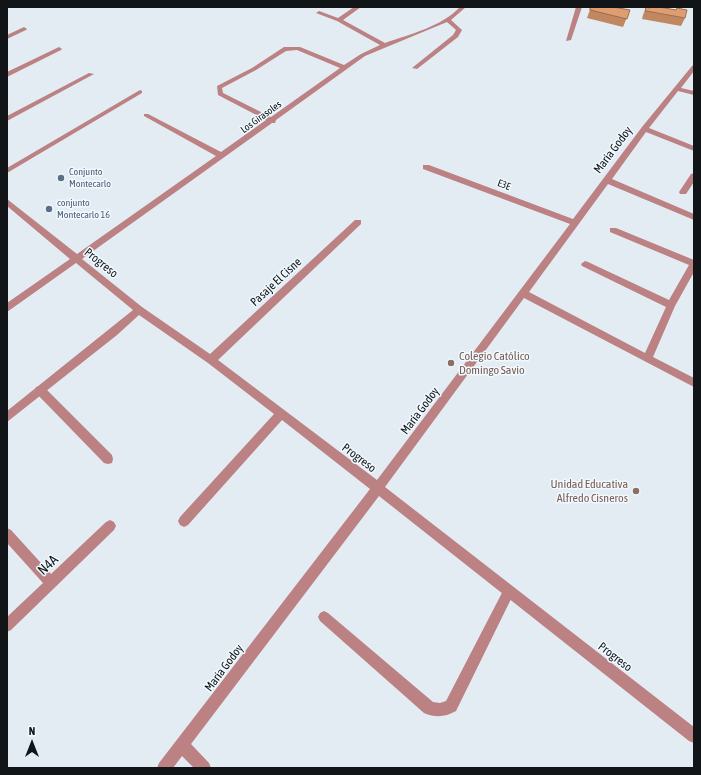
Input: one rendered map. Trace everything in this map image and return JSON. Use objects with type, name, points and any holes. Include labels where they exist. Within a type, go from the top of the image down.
[{"type":"street","points":[[339,20],[358,7]]},
{"type":"street","name":"Los Girasoles","points":[[7,308],[77,260],[373,49],[448,20],[460,13],[463,7]]},
{"type":"street","points":[[568,40],[579,7]]},
{"type":"street","points":[[319,13],[339,20],[384,45]]},
{"type":"street","points":[[415,68],[456,36],[459,30],[448,20]]},
{"type":"street","points":[[7,37],[24,29]]},
{"type":"street","points":[[273,121],[220,94],[219,87],[254,69],[284,49],[291,47],[298,48],[345,68]]},
{"type":"street","points":[[7,75],[60,49]]},
{"type":"street","name":"Maria Godoy","points":[[164,768],[378,488],[645,129],[694,67]]},
{"type":"street","points":[[7,119],[91,74]]},
{"type":"street","points":[[676,89],[694,93]]},
{"type":"street","points":[[7,172],[140,92]]},
{"type":"street","points":[[146,115],[223,156]]},
{"type":"street","points":[[645,129],[694,149]]},
{"type":"street","name":"E3E","points":[[426,167],[575,223]]},
{"type":"street","points":[[683,192],[694,176]]},
{"type":"street","points":[[607,180],[694,217]]},
{"type":"street","name":"Progreso","points":[[7,202],[139,310],[210,360],[378,488],[694,736]]},
{"type":"street","name":"Pasaje El Cisne","points":[[210,360],[358,222]]},
{"type":"street","points":[[613,230],[694,264],[671,305],[647,359]]},
{"type":"street","points":[[585,264],[671,305]]},
{"type":"street","points":[[523,293],[694,383]]},
{"type":"street","points":[[7,416],[114,332],[139,310]]},
{"type":"street","points":[[40,390],[108,459]]},
{"type":"street","points":[[184,521],[281,414]]},
{"type":"street","name":"N4A","points":[[7,626],[110,526]]},
{"type":"street","points":[[7,534],[51,583]]},
{"type":"street","points":[[324,617],[429,708],[437,711],[446,710],[451,706],[509,591]]},
{"type":"street","points":[[182,745],[204,768]]},
{"type":"building","points":[[591,7],[613,7],[630,10],[627,19],[590,10]]},
{"type":"building","points":[[646,7],[659,7],[676,10],[677,8],[687,10],[685,18],[646,11]]},
{"type":"place","name":"Conjunto Montecarlo","points":[[61,178]]},
{"type":"place","name":"conjunto Montecarlo 16","points":[[49,209]]},
{"type":"place","name":"Colegio Católico Domingo Savio","points":[[451,363]]},
{"type":"place","name":"Unidad Educativa Alfredo Cisneros","points":[[636,491]]}]
